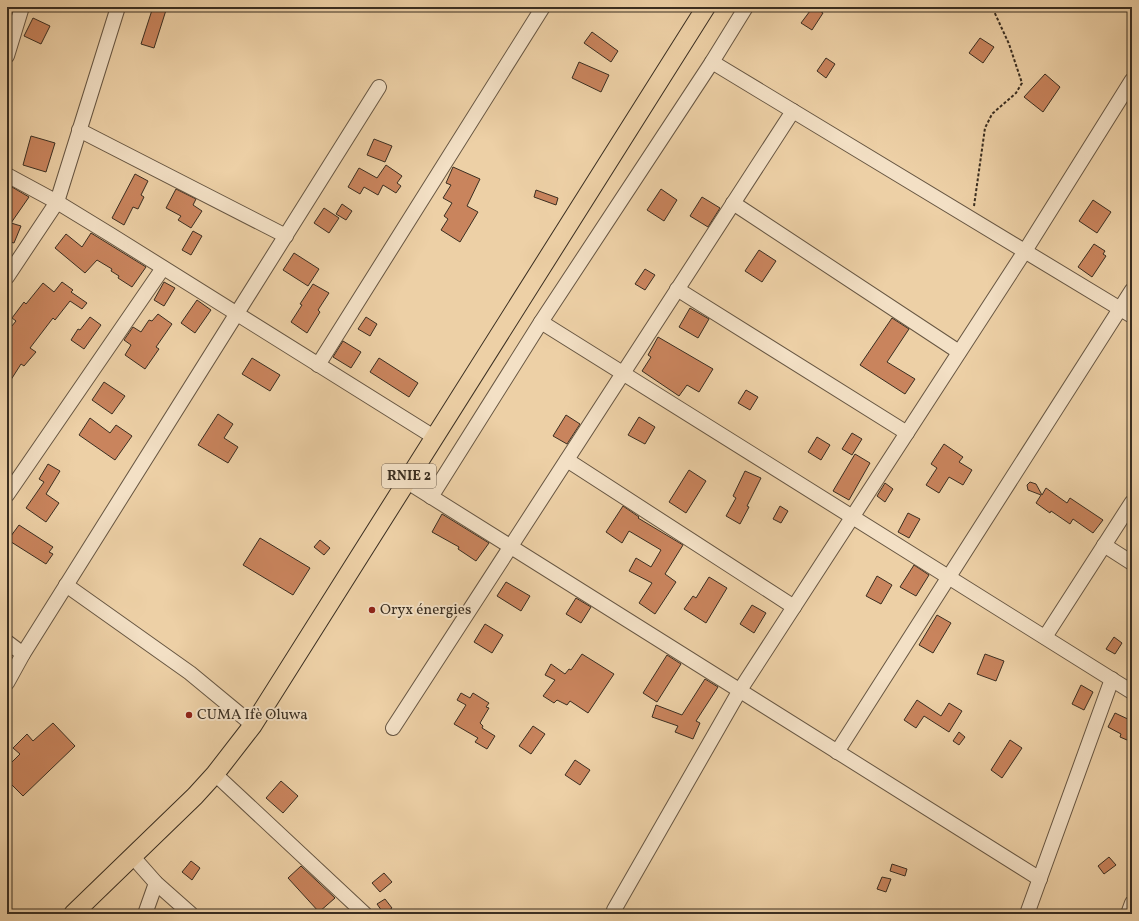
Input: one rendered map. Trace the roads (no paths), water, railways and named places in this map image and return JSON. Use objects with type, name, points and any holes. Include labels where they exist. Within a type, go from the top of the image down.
[{"type":"main road","name":"RNIE 2","points":[[73,914],[195,796],[215,774],[253,725],[706,7]]},
{"type":"street","points":[[7,56],[22,7]]},
{"type":"street","points":[[7,277],[57,202],[118,7]]},
{"type":"street","points":[[318,365],[543,7]]},
{"type":"street","points":[[431,497],[541,322],[712,62],[746,7]]},
{"type":"street","points":[[712,62],[1126,312]]},
{"type":"street","points":[[614,910],[740,690],[960,352],[1132,80]]},
{"type":"street","points":[[7,683],[23,654],[66,585],[379,87]]},
{"type":"street","points":[[393,728],[793,111]]},
{"type":"street","points":[[79,130],[286,236]]},
{"type":"street","points":[[7,175],[57,202],[434,437]]},
{"type":"street","points":[[733,203],[960,352]]},
{"type":"street","points":[[7,495],[163,268]]},
{"type":"street","points":[[677,289],[907,433]]},
{"type":"street","points":[[837,752],[949,577],[1126,312],[1132,290]]},
{"type":"street","points":[[541,322],[1132,692]]},
{"type":"street","points":[[567,460],[794,607]]},
{"type":"street","points":[[406,481],[1040,878]]},
{"type":"street","points":[[1045,637],[1132,502]]},
{"type":"street","points":[[1104,545],[1132,563]]},
{"type":"street","points":[[66,585],[190,673],[253,725]]},
{"type":"street","points":[[7,642],[23,654]]},
{"type":"street","points":[[1027,914],[1112,679]]},
{"type":"street","points":[[215,774],[365,914]]},
{"type":"street","points":[[133,857],[156,884],[191,914]]},
{"type":"street","points":[[145,914],[156,884]]},
{"type":"street","points":[[1128,914],[1132,903]]},
{"type":"place","name":"Oryx énergies","points":[[372,610]]},
{"type":"place","name":"CUMA Ifè Oluwa","points":[[189,715]]}]
